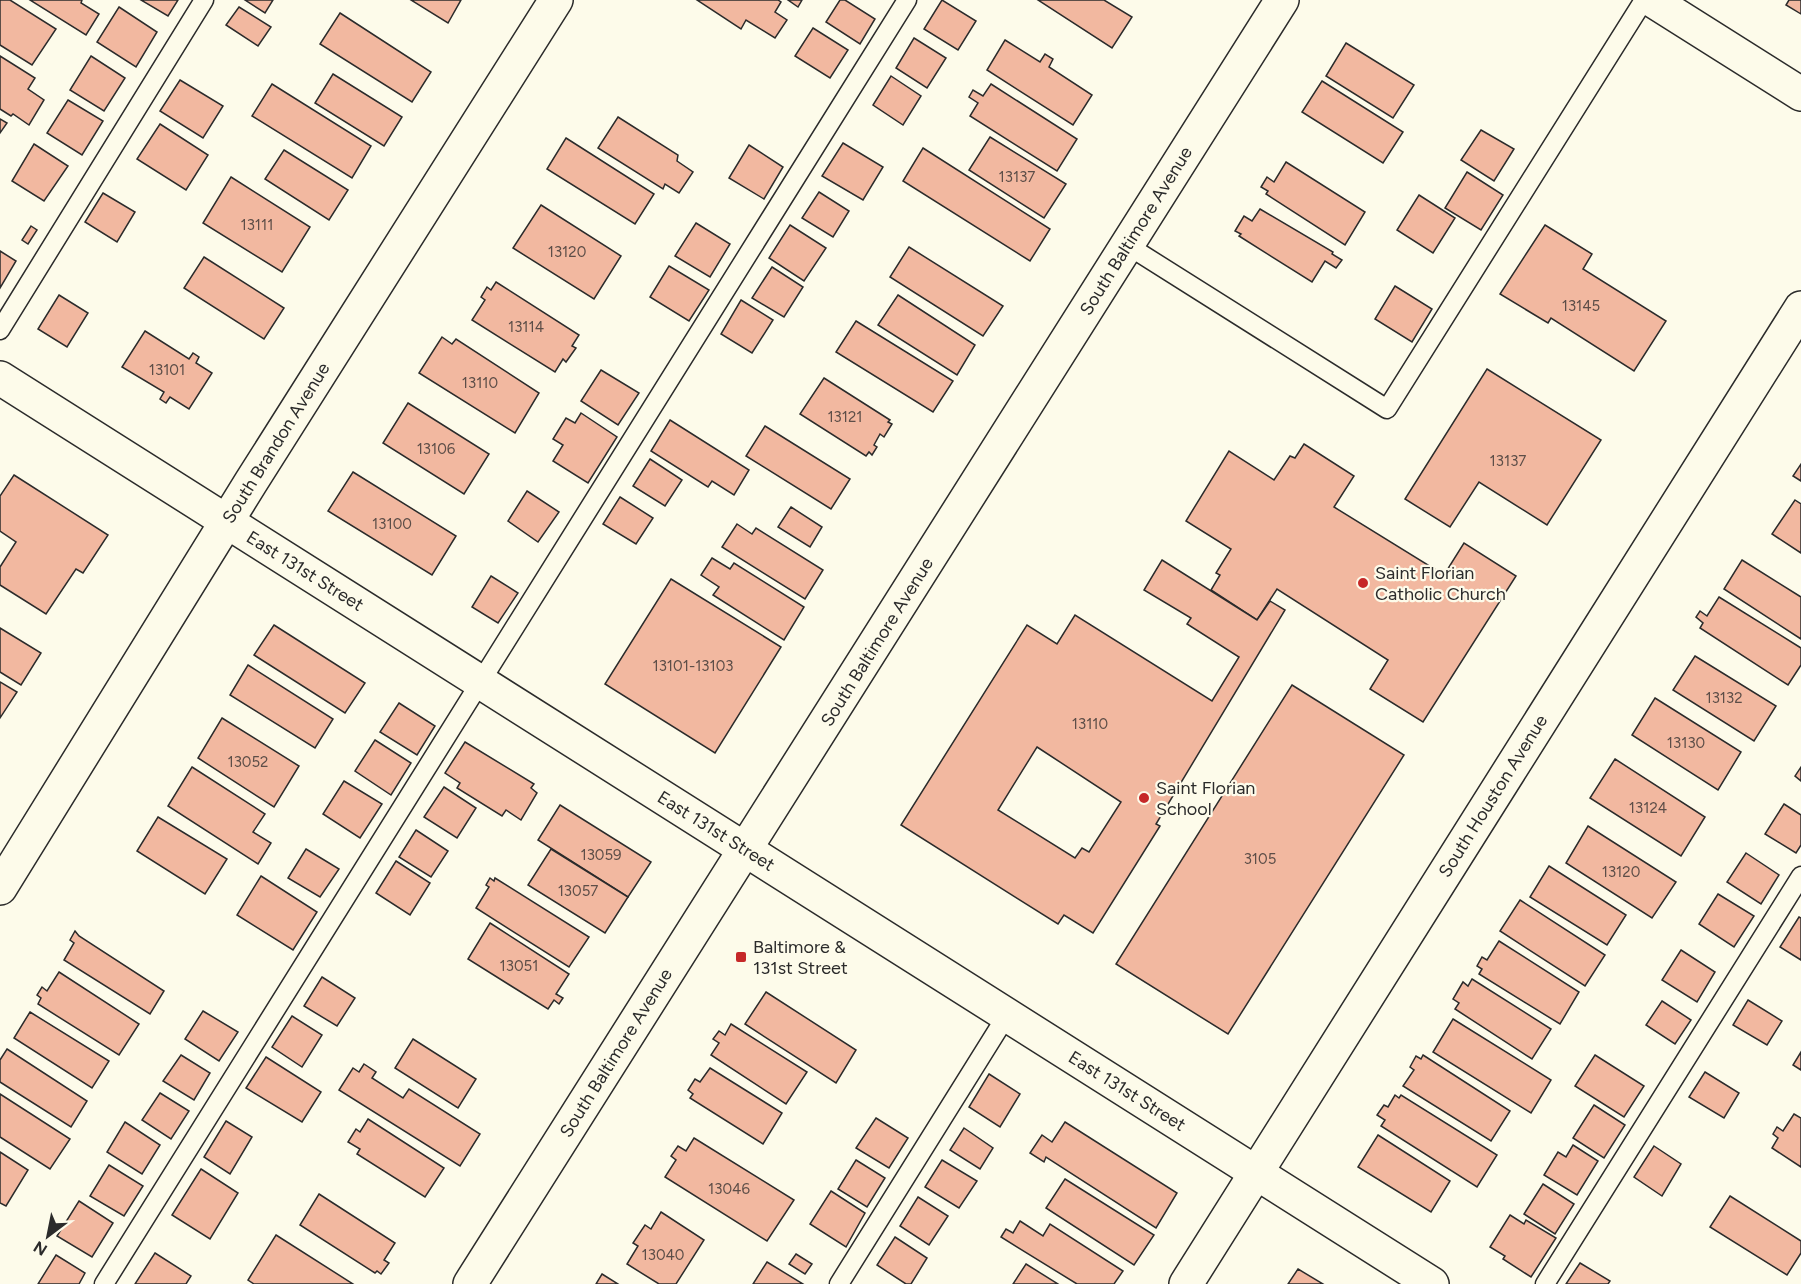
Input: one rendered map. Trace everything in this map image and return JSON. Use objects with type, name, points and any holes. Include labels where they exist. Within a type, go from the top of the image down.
[{"type":"street","name":"South Brandon Avenue","points":[[0,888],[226,521],[556,0]]},
{"type":"street","name":"South Baltimore Avenue","points":[[470,1284],[1282,0]]},
{"type":"street","points":[[1652,0],[1801,94]]},
{"type":"street","name":"South Houston Avenue","points":[[1186,1284],[1801,308]]},
{"type":"street","name":"East 131st Street","points":[[0,378],[1432,1284]]},
{"type":"lane","points":[[0,330],[204,0]]},
{"type":"lane","points":[[104,1284],[907,0]]},
{"type":"lane","points":[[1127,245],[1387,409],[1644,0]]},
{"type":"lane","points":[[1545,1284],[1801,876]]},
{"type":"lane","points":[[839,1284],[1007,1015]]},
{"type":"building","points":[[0,0],[10,0],[56,29],[32,65],[0,45]]},
{"type":"building","points":[[30,0],[82,0],[81,3],[99,14],[86,35]]},
{"type":"building","points":[[141,0],[178,0],[168,16]]},
{"type":"building","points":[[245,0],[273,0],[265,13]]},
{"type":"building","points":[[411,0],[461,0],[448,23]]},
{"type":"building","points":[[697,0],[778,0],[781,2],[775,12],[787,20],[775,38],[746,20],[741,29]]},
{"type":"building","points":[[788,0],[802,0],[798,7]]},
{"type":"building","points":[[840,0],[845,0],[875,19],[860,44],[826,22]]},
{"type":"building","points":[[942,0],[976,21],[958,50],[924,29]]},
{"type":"building","points":[[1038,0],[1104,0],[1132,17],[1112,48]]},
{"type":"building","points":[[1789,0],[1801,0],[1801,14],[1786,5]]},
{"type":"building","points":[[119,7],[157,32],[136,67],[97,42]]},
{"type":"building","points":[[239,7],[271,27],[258,46],[226,25]]},
{"type":"building","points":[[340,13],[431,72],[412,102],[320,44]]},
{"type":"building","points":[[813,28],[848,50],[830,78],[795,56]]},
{"type":"building","points":[[914,38],[946,58],[927,88],[896,68]]},
{"type":"building","points":[[1005,40],[1040,62],[1045,54],[1053,59],[1049,67],[1092,95],[1073,125],[987,70]]},
{"type":"building","points":[[1346,43],[1414,85],[1393,118],[1326,76]]},
{"type":"building","points":[[0,56],[35,78],[28,89],[44,100],[29,125],[13,114],[11,116],[0,109]]},
{"type":"building","points":[[91,56],[125,78],[104,111],[70,90]]},
{"type":"building","points":[[333,74],[402,117],[384,146],[315,103]]},
{"type":"building","points":[[891,76],[921,96],[903,125],[873,105]]},
{"type":"building","points":[[180,80],[223,106],[203,138],[160,111]]},
{"type":"building","points":[[1322,81],[1403,132],[1383,163],[1302,112]]},
{"type":"building","points":[[272,84],[371,146],[352,178],[252,116]]},
{"type":"building","points":[[991,84],[1077,139],[1057,171],[970,116],[978,103],[969,97],[973,90],[983,96]]},
{"type":"building","points":[[68,100],[103,121],[82,155],[47,133]]},
{"type":"building","points":[[618,117],[678,155],[677,161],[693,172],[679,193],[665,184],[663,189],[598,148]]},
{"type":"building","points":[[0,119],[7,123],[0,133]]},
{"type":"building","points":[[160,124],[208,155],[186,190],[137,159]]},
{"type":"building","points":[[1481,130],[1514,149],[1494,181],[1461,160]]},
{"type":"building","points":[[990,137],[1066,184],[1044,218],[969,170]]},
{"type":"building","points":[[566,138],[654,194],[635,224],[547,169]]},
{"type":"building","points":[[843,143],[883,167],[863,200],[822,176]]},
{"type":"building","points":[[34,144],[68,166],[44,201],[12,181]]},
{"type":"building","points":[[749,145],[783,167],[764,199],[729,178]]},
{"type":"building","points":[[923,148],[1050,229],[1030,261],[903,181]]},
{"type":"building","points":[[284,150],[348,190],[329,220],[265,179]]},
{"type":"building","points":[[1286,162],[1365,212],[1345,245],[1266,194],[1268,191],[1261,187],[1267,177],[1274,182]]},
{"type":"building","points":[[1467,172],[1503,195],[1481,230],[1445,208]]},
{"type":"building","points":[[231,177],[310,227],[282,272],[203,223]]},
{"type":"building","points":[[819,192],[849,211],[833,237],[802,218]]},
{"type":"building","points":[[103,193],[135,212],[117,242],[85,222]]},
{"type":"building","points":[[1419,195],[1455,218],[1433,253],[1397,230]]},
{"type":"building","points":[[541,205],[621,256],[594,299],[513,248]]},
{"type":"building","points":[[1260,209],[1333,252],[1332,254],[1342,260],[1336,268],[1325,261],[1312,282],[1239,236],[1241,234],[1235,231],[1244,216],[1252,221]]},
{"type":"building","points":[[696,223],[730,244],[710,277],[675,256]]},
{"type":"building","points":[[790,225],[826,248],[804,281],[769,258]]},
{"type":"building","points":[[1545,225],[1592,254],[1583,269],[1666,321],[1634,371],[1551,318],[1548,323],[1500,294]]},
{"type":"building","points":[[31,226],[37,230],[28,244],[22,240]]},
{"type":"building","points":[[909,247],[1003,306],[983,336],[890,277]]},
{"type":"building","points":[[0,251],[16,261],[0,288]]},
{"type":"building","points":[[204,257],[284,308],[264,339],[184,288]]},
{"type":"building","points":[[669,266],[709,290],[689,321],[650,297]]},
{"type":"building","points":[[772,267],[803,287],[784,317],[752,298]]},
{"type":"building","points":[[496,282],[579,335],[572,346],[576,348],[566,362],[563,359],[555,372],[472,320],[485,300],[481,297],[487,287],[491,290]]},
{"type":"building","points":[[1395,286],[1432,309],[1412,342],[1375,319]]},
{"type":"building","points":[[59,295],[88,313],[67,347],[38,329]]},
{"type":"building","points":[[898,295],[975,345],[957,375],[878,325]]},
{"type":"building","points":[[741,300],[773,320],[752,353],[721,334]]},
{"type":"building","points":[[856,321],[953,381],[933,412],[836,352]]},
{"type":"building","points":[[145,331],[189,359],[193,353],[199,357],[196,363],[212,373],[189,409],[170,397],[166,403],[160,399],[164,392],[122,367]]},
{"type":"building","points":[[442,337],[452,344],[456,339],[539,393],[515,433],[419,373]]},
{"type":"building","points":[[1487,369],[1601,440],[1547,525],[1479,482],[1450,527],[1405,499]]},
{"type":"building","points":[[601,370],[639,393],[618,425],[581,401]]},
{"type":"building","points":[[824,378],[890,420],[888,422],[892,424],[884,437],[880,434],[874,445],[877,447],[872,455],[869,452],[866,456],[800,414]]},
{"type":"building","points":[[408,403],[489,454],[464,494],[383,443]]},
{"type":"building","points":[[581,413],[617,437],[588,483],[553,461],[563,445],[553,439],[566,418],[575,423]]},
{"type":"building","points":[[670,420],[749,470],[734,495],[712,481],[708,487],[651,451]]},
{"type":"building","points":[[765,426],[850,479],[831,509],[746,456]]},
{"type":"building","name":"Saint Florian Catholic Church","points":[[1304,444],[1354,476],[1334,507],[1444,575],[1464,543],[1516,576],[1423,722],[1370,689],[1388,660],[1277,589],[1257,620],[1211,590],[1220,575],[1216,573],[1231,549],[1186,521],[1229,451],[1274,480],[1290,456],[1295,458]]},
{"type":"building","points":[[650,459],[682,480],[665,506],[633,486]]},
{"type":"building","points":[[1801,464],[1801,481],[1793,476]]},
{"type":"building","points":[[353,472],[456,536],[432,575],[328,511]]},
{"type":"building","points":[[14,475],[108,535],[83,573],[76,569],[46,614],[0,585],[0,567],[16,542],[0,531],[0,496]]},
{"type":"building","points":[[527,491],[559,512],[538,542],[508,521]]},
{"type":"building","points":[[620,497],[653,518],[636,544],[603,524]]},
{"type":"building","points":[[1795,500],[1801,504],[1801,553],[1772,534]]},
{"type":"building","points":[[791,507],[822,527],[810,547],[778,527]]},
{"type":"building","points":[[737,524],[752,534],[756,528],[823,570],[805,599],[722,547]]},
{"type":"building","points":[[712,558],[730,569],[734,563],[804,607],[784,640],[713,595],[719,587],[701,575]]},
{"type":"building","points":[[1162,560],[1257,620],[1270,601],[1285,610],[1156,824],[1160,826],[1093,933],[1064,915],[1058,924],[901,825],[1027,625],[1057,644],[1075,615],[1212,701],[1239,657],[1187,624],[1191,618],[1144,590]],"holes":[[[1037,747],[1121,802],[1089,852],[1082,848],[1075,858],[998,810]]]},
{"type":"building","points":[[1742,560],[1801,597],[1801,639],[1724,589]]},
{"type":"building","points":[[491,576],[518,593],[498,623],[472,607]]},
{"type":"building","points":[[671,579],[781,647],[715,753],[605,684]]},
{"type":"building","points":[[1719,597],[1801,648],[1801,665],[1788,685],[1700,628],[1703,623],[1696,617],[1700,611],[1707,616]]},
{"type":"building","points":[[274,625],[365,683],[345,713],[254,655]]},
{"type":"building","points":[[0,628],[41,653],[21,685],[0,672]]},
{"type":"building","points":[[1695,656],[1776,706],[1754,741],[1673,690]]},
{"type":"building","points":[[248,665],[333,719],[315,748],[230,695]]},
{"type":"building","points":[[0,682],[17,692],[0,718]]},
{"type":"building","points":[[1292,685],[1404,755],[1228,1034],[1116,964]]},
{"type":"building","points":[[1655,698],[1741,752],[1718,790],[1632,735]]},
{"type":"building","points":[[399,703],[435,726],[417,755],[380,732]]},
{"type":"building","points":[[222,718],[299,766],[274,807],[198,758]]},
{"type":"building","points":[[375,740],[411,763],[391,795],[355,771]]},
{"type":"building","points":[[465,742],[534,784],[531,788],[537,793],[521,820],[506,810],[502,816],[457,788],[460,783],[445,773]]},
{"type":"building","points":[[1615,759],[1705,817],[1681,856],[1590,798]]},
{"type":"building","points":[[192,767],[265,814],[253,832],[271,843],[258,864],[168,806]]},
{"type":"building","points":[[1801,767],[1801,781],[1795,776]]},
{"type":"building","points":[[344,781],[382,804],[360,838],[323,814]]},
{"type":"building","points":[[444,787],[476,808],[457,838],[424,817]]},
{"type":"building","points":[[1784,804],[1801,815],[1801,845],[1796,853],[1765,834]]},
{"type":"building","points":[[560,805],[651,862],[628,897],[538,840]]},
{"type":"building","points":[[158,817],[227,859],[205,894],[137,851]]},
{"type":"building","points":[[1588,826],[1676,882],[1652,918],[1566,863]]},
{"type":"building","points":[[416,830],[448,851],[431,877],[399,857]]},
{"type":"building","points":[[306,849],[339,869],[320,897],[288,878]]},
{"type":"building","points":[[551,849],[628,897],[605,933],[528,885]]},
{"type":"building","points":[[1746,853],[1779,875],[1761,904],[1727,882]]},
{"type":"building","points":[[396,861],[430,883],[410,915],[376,893]]},
{"type":"building","points":[[1549,866],[1626,915],[1607,945],[1530,897]]},
{"type":"building","points":[[261,876],[317,912],[293,950],[237,915]]},
{"type":"building","points":[[490,878],[494,881],[495,878],[589,937],[569,967],[476,908],[489,887],[486,885]]},
{"type":"building","points":[[1718,894],[1754,916],[1734,947],[1699,924]]},
{"type":"building","points":[[1520,900],[1605,955],[1585,986],[1500,931]]},
{"type":"building","points":[[1799,917],[1801,918],[1801,960],[1780,947]]},
{"type":"building","points":[[490,923],[569,974],[556,994],[563,998],[559,1004],[554,1000],[548,1009],[468,959]]},
{"type":"building","points":[[75,931],[79,936],[164,991],[150,1014],[64,960],[74,943],[70,940]]},
{"type":"building","points":[[1499,941],[1579,992],[1560,1024],[1479,974],[1482,969],[1477,966],[1482,957],[1487,960]]},
{"type":"building","points":[[1681,950],[1715,972],[1697,1002],[1662,980]]},
{"type":"building","points":[[59,972],[139,1024],[119,1055],[38,1004],[41,998],[37,995],[42,987],[47,991]]},
{"type":"building","points":[[322,977],[355,998],[337,1026],[304,1006]]},
{"type":"building","points":[[1472,979],[1551,1029],[1532,1059],[1455,1009],[1459,1003],[1453,999],[1463,982],[1468,986]]},
{"type":"building","points":[[766,992],[856,1050],[836,1083],[745,1024]]},
{"type":"building","points":[[1748,1000],[1782,1021],[1767,1045],[1733,1025]]},
{"type":"building","points":[[1662,1001],[1691,1020],[1675,1044],[1646,1025]]},
{"type":"building","points":[[203,1011],[238,1032],[219,1061],[185,1039]]},
{"type":"building","points":[[30,1012],[109,1061],[92,1088],[14,1038]]},
{"type":"building","points":[[292,1016],[322,1035],[302,1067],[272,1047]]},
{"type":"building","points":[[1453,1019],[1551,1080],[1531,1113],[1433,1052]]},
{"type":"building","points":[[731,1024],[807,1072],[786,1104],[711,1055],[719,1043],[713,1039],[719,1031],[725,1035]]},
{"type":"building","points":[[413,1039],[476,1079],[458,1108],[395,1068]]},
{"type":"building","points":[[7,1049],[87,1101],[71,1127],[0,1082],[0,1060]]},
{"type":"building","points":[[1801,1052],[1801,1070],[1793,1065]]},
{"type":"building","points":[[181,1055],[210,1073],[194,1100],[163,1081]]},
{"type":"building","points":[[1423,1055],[1510,1111],[1491,1141],[1403,1086],[1414,1070],[1410,1067],[1416,1056],[1421,1059]]},
{"type":"building","points":[[1595,1055],[1644,1086],[1624,1117],[1575,1086]]},
{"type":"building","points":[[266,1057],[321,1092],[302,1122],[246,1088]]},
{"type":"building","points":[[364,1064],[376,1072],[372,1078],[403,1098],[409,1089],[480,1134],[460,1166],[339,1090],[353,1068],[359,1072]]},
{"type":"building","points":[[710,1068],[782,1113],[763,1144],[690,1098],[693,1094],[688,1090],[695,1079],[700,1082]]},
{"type":"building","points":[[1705,1072],[1739,1093],[1724,1118],[1689,1097]]},
{"type":"building","points":[[989,1074],[1020,1094],[1000,1127],[969,1107]]},
{"type":"building","points":[[160,1093],[189,1111],[171,1139],[142,1120]]},
{"type":"building","points":[[0,1094],[70,1139],[50,1169],[0,1137]]},
{"type":"building","points":[[1395,1095],[1399,1098],[1401,1095],[1497,1155],[1477,1187],[1381,1126],[1385,1120],[1377,1115],[1384,1105],[1388,1107]]},
{"type":"building","points":[[1594,1105],[1625,1125],[1604,1158],[1573,1138]]},
{"type":"building","points":[[1794,1114],[1801,1118],[1801,1167],[1772,1148],[1778,1138],[1773,1134],[1777,1127],[1783,1131]]},
{"type":"building","points":[[876,1118],[908,1138],[889,1168],[856,1148]]},
{"type":"building","points":[[368,1119],[444,1168],[425,1197],[357,1154],[360,1149],[348,1142],[356,1129],[360,1132]]},
{"type":"building","points":[[226,1121],[252,1137],[230,1174],[204,1157]]},
{"type":"building","points":[[125,1122],[160,1145],[142,1174],[107,1152]]},
{"type":"building","points":[[1065,1122],[1177,1193],[1156,1228],[1046,1157],[1044,1162],[1030,1153],[1042,1135],[1052,1142]]},
{"type":"building","points":[[964,1128],[993,1148],[980,1169],[950,1150]]},
{"type":"building","points":[[1378,1135],[1450,1181],[1431,1212],[1358,1167]]},
{"type":"building","points":[[694,1138],[794,1200],[767,1241],[665,1177],[676,1160],[671,1156],[678,1146],[686,1151]]},
{"type":"building","points":[[1573,1145],[1598,1161],[1577,1195],[1544,1175],[1558,1152],[1566,1157]]},
{"type":"building","points":[[1654,1146],[1681,1164],[1662,1196],[1634,1177]]},
{"type":"building","points":[[0,1152],[28,1170],[6,1206],[0,1203]]},
{"type":"building","points":[[856,1160],[885,1178],[867,1207],[838,1189]]},
{"type":"building","points":[[942,1160],[977,1181],[959,1208],[925,1187]]},
{"type":"building","points":[[109,1165],[143,1186],[124,1216],[90,1196]]},
{"type":"building","points":[[201,1169],[238,1193],[210,1239],[172,1215]]},
{"type":"building","points":[[1065,1179],[1154,1235],[1134,1265],[1046,1208]]},
{"type":"building","points":[[1543,1184],[1574,1204],[1555,1234],[1524,1214]]},
{"type":"building","points":[[831,1191],[865,1213],[846,1247],[810,1224]]},
{"type":"building","points":[[319,1194],[395,1243],[384,1260],[389,1263],[381,1274],[377,1271],[375,1273],[300,1225]]},
{"type":"building","points":[[1730,1196],[1801,1241],[1801,1253],[1787,1275],[1710,1227]]},
{"type":"building","points":[[918,1197],[948,1216],[929,1245],[900,1226]]},
{"type":"building","points":[[79,1201],[113,1223],[92,1257],[57,1236]]},
{"type":"building","points":[[661,1212],[704,1240],[676,1284],[659,1284],[627,1264],[638,1246],[633,1243],[645,1225],[651,1229]]},
{"type":"building","points":[[1510,1215],[1524,1224],[1526,1220],[1556,1238],[1531,1277],[1503,1259],[1505,1256],[1490,1247]]},
{"type":"building","points":[[1020,1221],[1043,1236],[1050,1224],[1123,1271],[1114,1284],[1077,1284],[1001,1237],[1006,1229],[1013,1233]]},
{"type":"building","points":[[276,1235],[353,1284],[254,1284],[248,1280]]},
{"type":"building","points":[[895,1237],[927,1258],[911,1284],[906,1284],[877,1265]]},
{"type":"building","points":[[155,1253],[191,1276],[186,1284],[135,1284]]},
{"type":"building","points":[[796,1254],[812,1264],[805,1274],[789,1264]]},
{"type":"building","points":[[56,1255],[85,1273],[79,1284],[38,1284]]},
{"type":"building","points":[[767,1262],[803,1284],[753,1284]]},
{"type":"building","points":[[1580,1263],[1610,1281],[1608,1284],[1566,1284]]},
{"type":"building","points":[[1026,1264],[1058,1284],[1013,1284]]},
{"type":"building","points":[[1298,1269],[1323,1284],[1288,1284]]},
{"type":"building","points":[[602,1274],[618,1284],[596,1284]]},
{"type":"place","name":"Saint Florian Catholic Church","points":[[1363,583]]},
{"type":"place","name":"Saint Florian School","points":[[1144,798]]},
{"type":"place","name":"Baltimore & 131st Street","points":[[741,957]]}]
